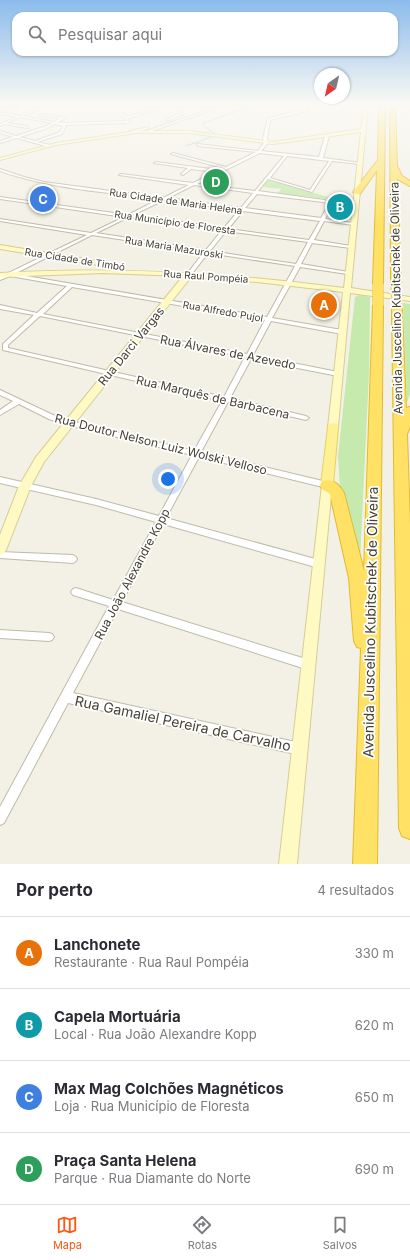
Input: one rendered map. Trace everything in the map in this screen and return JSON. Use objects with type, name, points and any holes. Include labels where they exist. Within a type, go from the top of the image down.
[{"type":"highway","name":"Avenida Juscelino Kubitschek de Oliveira","points":[[365,864],[381,144]]},
{"type":"highway","name":"Avenida Juscelino Kubitschek de Oliveira","points":[[393,144],[410,828]]},
{"type":"highway","points":[[356,192],[381,160]]},
{"type":"highway","points":[[393,165],[399,177],[410,184]]},
{"type":"highway","points":[[400,438],[410,411]]},
{"type":"highway","points":[[327,485],[333,488],[337,493],[354,562],[359,596],[368,710]]},
{"type":"main road","points":[[0,159],[58,144]]},
{"type":"main road","points":[[288,864],[356,192],[362,144]]},
{"type":"main road","name":"Rua Cidade de Timbó","points":[[0,247],[104,264],[118,270]]},
{"type":"main road","points":[[104,264],[118,270]]},
{"type":"main road","name":"Rua Raul Pompéia","points":[[0,275],[118,270],[289,282],[410,298]]},
{"type":"main road","name":"Rua Darci Vargas","points":[[0,550],[25,486],[40,460],[189,274]]},
{"type":"street","points":[[43,144],[49,146]]},
{"type":"street","points":[[0,279],[259,152],[264,144]]},
{"type":"street","points":[[321,158],[325,144]]},
{"type":"street","points":[[198,145],[360,163]]},
{"type":"street","points":[[174,154],[227,168]]},
{"type":"street","name":"Rua Darci Vargas","points":[[189,274],[286,155]]},
{"type":"street","points":[[266,178],[311,191],[331,160]]},
{"type":"street","points":[[156,163],[220,171]]},
{"type":"street","points":[[183,174],[191,167]]},
{"type":"street","name":"Rua Cidade de Maria Helena","points":[[0,170],[36,181],[353,224]]},
{"type":"street","points":[[121,175],[255,192]]},
{"type":"street","name":"Rua João Alexandre Kopp","points":[[0,819],[331,204],[330,202],[255,192]]},
{"type":"street","name":"Rua Município de Floresta","points":[[0,198],[351,247]]},
{"type":"street","name":"Rua Maria Mazuroski","points":[[0,220],[348,273]]},
{"type":"street","points":[[24,273],[29,265]]},
{"type":"street","name":"Rua Alfredo Pujol","points":[[10,274],[342,332]]},
{"type":"street","points":[[38,315],[71,285]]},
{"type":"street","name":"Rua Álvares de Azevedo","points":[[0,307],[338,374]]},
{"type":"street","name":"Rua Marquês de Barbacena","points":[[38,315],[5,344],[4,348],[7,350],[109,374],[306,418]]},
{"type":"street","name":"Rua Doutor Nelson Luiz Wolski Velloso","points":[[0,392],[51,417],[69,423],[327,485]]},
{"type":"street","points":[[0,413],[18,401]]},
{"type":"street","points":[[0,480],[82,499],[319,564]]},
{"type":"street","points":[[0,555],[73,558]]},
{"type":"street","points":[[76,592],[309,665]]},
{"type":"street","points":[[0,634],[49,637]]},
{"type":"street","name":"Rua Gamaliel Pereira de Carvalho","points":[[66,697],[300,749]]},
{"type":"green space","points":[[211,178],[232,180],[225,187],[199,184]]},
{"type":"green space","points":[[268,180],[328,197],[327,199],[278,193],[281,189],[263,187]]},
{"type":"green space","points":[[359,295],[370,297],[369,373],[360,561],[340,489],[338,456],[355,297]]},
{"type":"green space","points":[[403,303],[410,304],[410,394],[407,402]]},
{"type":"waterway","points":[[186,146],[191,144]]},
{"type":"place","name":"Praça Santa Helena","points":[[216,182]]},
{"type":"place","name":"Max Mag Colchões Magnéticos","points":[[43,199]]},
{"type":"place","name":"Capela Mortuária","points":[[340,207]]},
{"type":"place","name":"Lanchonete","points":[[324,305]]}]
